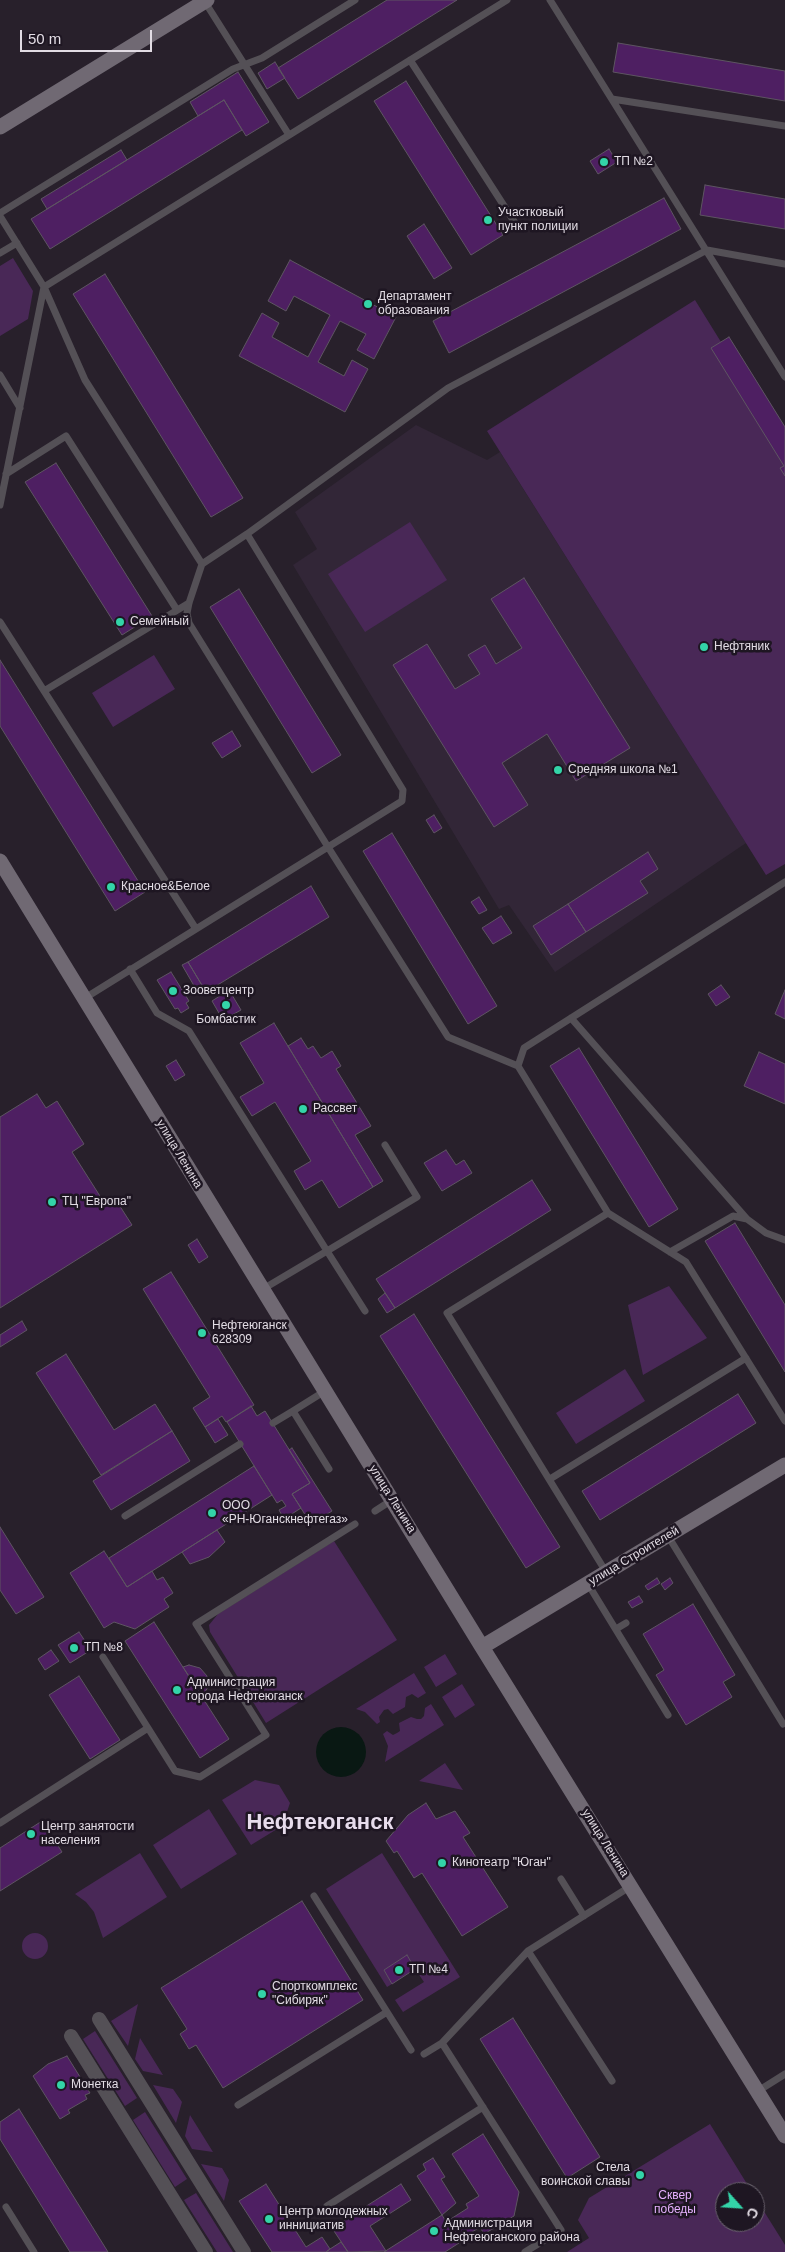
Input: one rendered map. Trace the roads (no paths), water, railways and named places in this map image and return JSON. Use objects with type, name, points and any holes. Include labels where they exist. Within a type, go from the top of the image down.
[{"type":"main road","points":[[0,127],[206,1]]},
{"type":"main road","name":"улица Ленина","points":[[2,870],[85,998],[482,1647],[785,2136]]},
{"type":"main road","name":"улица Строителей","points":[[482,1647],[785,1464]]},
{"type":"street","points":[[99,2019],[244,2252]]},
{"type":"street","points":[[71,2036],[206,2252]]},
{"type":"lane","points":[[202,564],[85,380],[44,287],[0,214],[244,64],[262,58],[355,0]]},
{"type":"lane","points":[[0,505],[44,287],[507,0]]},
{"type":"lane","points":[[550,0],[784,374]]},
{"type":"lane","points":[[206,1],[289,135]]},
{"type":"lane","points":[[410,60],[516,226]]},
{"type":"lane","points":[[612,99],[785,126]]},
{"type":"lane","points":[[0,253],[16,243]]},
{"type":"lane","points":[[785,264],[707,250],[448,388],[248,534],[202,564],[187,614],[188,623],[448,1037],[518,1066],[608,1213],[686,1262],[785,1421]]},
{"type":"lane","points":[[0,375],[20,408]]},
{"type":"lane","points":[[6,474],[66,436],[177,610]]},
{"type":"lane","points":[[85,998],[402,801],[403,790],[248,534]]},
{"type":"lane","points":[[44,691],[189,603]]},
{"type":"lane","points":[[0,622],[196,929]]},
{"type":"lane","points":[[518,1066],[524,1048],[785,882]]},
{"type":"lane","points":[[130,970],[157,1013],[189,1031],[365,1311]]},
{"type":"lane","points":[[571,1018],[747,1219],[766,1233],[785,1240]]},
{"type":"lane","points":[[263,1289],[416,1197],[385,1145]]},
{"type":"lane","points":[[606,1572],[447,1313],[608,1213]]},
{"type":"lane","points":[[670,1252],[723,1219],[733,1216],[747,1219]]},
{"type":"lane","points":[[550,1478],[746,1358]]},
{"type":"lane","points":[[273,1423],[325,1391]]},
{"type":"lane","points":[[293,1411],[329,1469]]},
{"type":"lane","points":[[125,1516],[240,1444]]},
{"type":"lane","points":[[375,1511],[392,1500]]},
{"type":"lane","points":[[103,1657],[176,1771],[200,1777],[266,1735],[196,1624],[355,1524]]},
{"type":"lane","points":[[668,1535],[783,1724]]},
{"type":"lane","points":[[688,1586],[696,1581]]},
{"type":"lane","points":[[588,1584],[668,1715]]},
{"type":"lane","points":[[616,1629],[626,1623]]},
{"type":"lane","points":[[0,1822],[148,1728]]},
{"type":"lane","points":[[561,1879],[584,1916]]},
{"type":"lane","points":[[424,2054],[442,2043],[528,1951],[631,1886]]},
{"type":"lane","points":[[314,1896],[410,2050]]},
{"type":"lane","points":[[528,1951],[612,2081]]},
{"type":"lane","points":[[238,2105],[387,2012]]},
{"type":"lane","points":[[442,2043],[561,2230],[526,2252]]},
{"type":"lane","points":[[758,2091],[785,2074]]},
{"type":"lane","points":[[327,2206],[482,2107]]},
{"type":"lane","points":[[6,2207],[34,2252]]},
{"type":"place","name":"ТП №2","points":[[604,162]]},
{"type":"place","name":"Участковый пункт полиции","points":[[488,220]]},
{"type":"place","name":"Департамент образования","points":[[368,304]]},
{"type":"place","name":"Семейный","points":[[120,622]]},
{"type":"place","name":"Нефтяник","points":[[704,647]]},
{"type":"place","name":"Средняя школа №1","points":[[558,770]]},
{"type":"place","name":"Красное&Белое","points":[[111,887]]},
{"type":"place","name":"Зооветцентр","points":[[173,991]]},
{"type":"place","name":"Бомбастик","points":[[226,1005]]},
{"type":"place","name":"Рассвет","points":[[303,1109]]},
{"type":"place","name":"ТЦ \"Европа\"","points":[[52,1202]]},
{"type":"place","name":"Нефтеюганск 628309","points":[[202,1333]]},
{"type":"place","name":"ООО «РН-Юганскнефтегаз»","points":[[212,1513]]},
{"type":"place","name":"ТП №8","points":[[74,1648]]},
{"type":"place","name":"Администрация города Нефтеюганск","points":[[177,1690]]},
{"type":"place","name":"Центр занятости населения","points":[[31,1834]]},
{"type":"place","name":"Кинотеатр \"Юган\"","points":[[442,1863]]},
{"type":"place","name":"ТП №4","points":[[399,1970]]},
{"type":"place","name":"Спорткомплекс \"Сибиряк\"","points":[[262,1994]]},
{"type":"place","name":"Монетка","points":[[61,2085]]},
{"type":"place","name":"Стела воинской славы","points":[[640,2175]]},
{"type":"place","name":"Центр молодежных иннициатив","points":[[269,2219]]},
{"type":"place","name":"Администрация Нефтеюганского района","points":[[434,2231]]},
{"type":"district","name":"Нефтеюганск","points":[[320,1823]]},
{"type":"park label","name":"Сквер победы","points":[[675,2203]]}]
